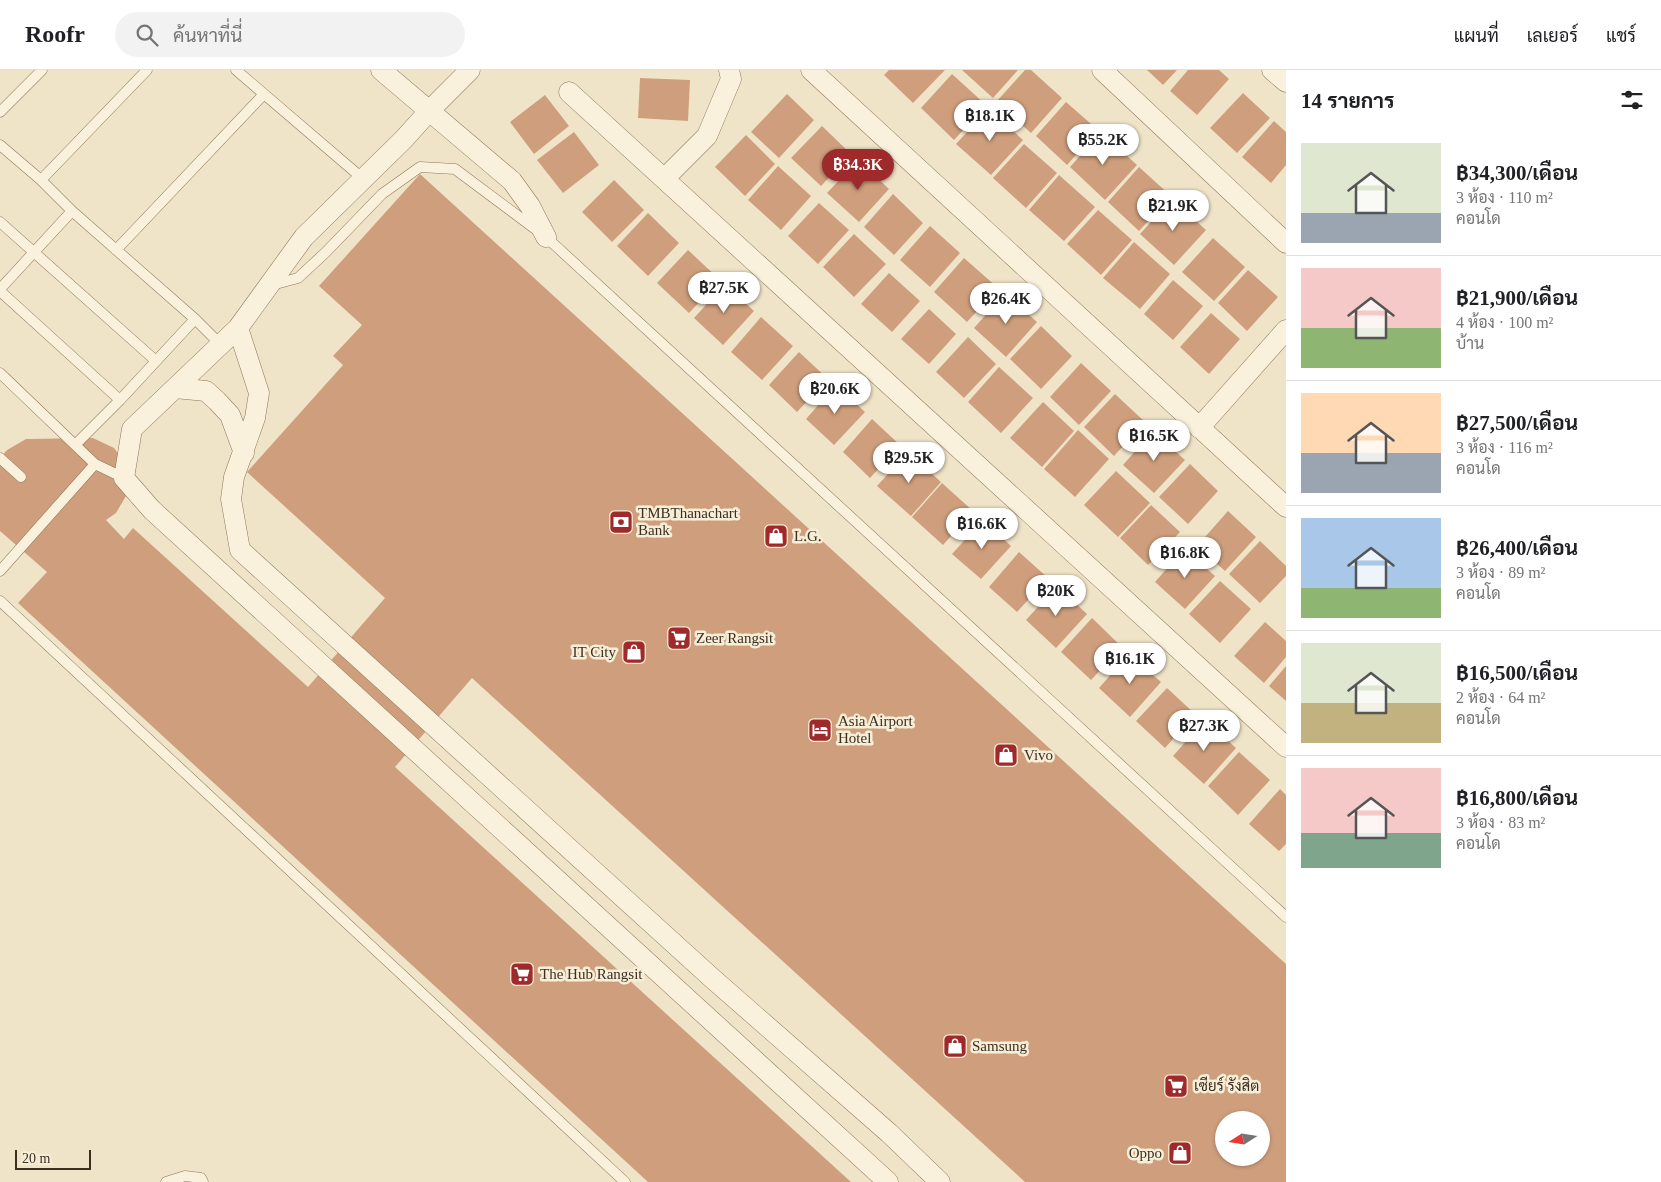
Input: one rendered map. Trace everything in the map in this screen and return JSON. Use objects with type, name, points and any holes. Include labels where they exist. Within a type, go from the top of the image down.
[{"type":"street","points":[[382,70],[512,181],[530,206],[546,237]]},
{"type":"street","points":[[470,70],[430,110],[404,140],[362,178],[304,236],[238,328],[132,430],[124,478],[152,510],[888,1182]]},
{"type":"street","points":[[665,178],[707,136],[731,79],[729,70]]},
{"type":"street","points":[[811,70],[1286,507]]},
{"type":"street","points":[[1102,70],[1286,243]]},
{"type":"street","points":[[1272,70],[1286,82]]},
{"type":"street","points":[[569,92],[1286,746]]},
{"type":"street","points":[[238,328],[259,393],[255,418],[234,477],[231,499],[240,550],[692,959],[889,1133],[940,1182]]},
{"type":"street","points":[[1199,428],[1286,330]]},
{"type":"street","points":[[175,388],[206,391],[217,401],[230,415],[244,453]]},
{"type":"lane","points":[[0,112],[42,70]]},
{"type":"lane","points":[[41,180],[147,70]]},
{"type":"lane","points":[[236,70],[362,178]]},
{"type":"lane","points":[[116,250],[264,94]]},
{"type":"lane","points":[[0,145],[195,319],[220,344]]},
{"type":"lane","points":[[268,286],[298,278],[382,194],[420,167],[455,169],[546,237],[1286,917]]},
{"type":"lane","points":[[72,210],[0,290],[120,400]]},
{"type":"lane","points":[[0,222],[156,361]]},
{"type":"lane","points":[[75,445],[120,400],[195,319]]},
{"type":"lane","points":[[0,373],[95,464],[124,478]]},
{"type":"lane","points":[[0,458],[21,477]]},
{"type":"lane","points":[[0,571],[95,464]]},
{"type":"lane","points":[[0,602],[624,1182]]},
{"type":"lane","points":[[166,1182],[185,1176],[201,1178],[203,1182]]},
{"type":"building","points":[[889,70],[945,70],[913,103],[884,75]]},
{"type":"building","points":[[962,70],[1018,70],[993,98]]},
{"type":"building","points":[[1025,70],[1031,70],[1062,98],[1031,133],[996,102]]},
{"type":"building","points":[[1147,70],[1177,70],[1163,85]]},
{"type":"building","points":[[1188,70],[1219,70],[1229,79],[1197,115],[1170,91]]},
{"type":"building","points":[[952,74],[986,105],[954,140],[921,108]]},
{"type":"building","points":[[640,78],[690,80],[688,121],[638,118]]},
{"type":"building","points":[[1243,93],[1270,118],[1237,153],[1210,128]]},
{"type":"building","points":[[787,94],[814,120],[779,158],[751,132]]},
{"type":"building","points":[[545,95],[569,126],[534,154],[510,122]]},
{"type":"building","points":[[1066,102],[1098,130],[1067,165],[1036,136]]},
{"type":"building","points":[[989,108],[1023,140],[991,175],[956,144]]},
{"type":"building","points":[[1274,121],[1286,132],[1286,165],[1271,183],[1242,157]]},
{"type":"building","points":[[822,126],[851,154],[821,186],[791,158]]},
{"type":"building","points":[[574,132],[599,165],[563,193],[537,160]]},
{"type":"building","points":[[1101,132],[1137,165],[1105,200],[1070,167]]},
{"type":"building","points":[[746,135],[775,164],[745,196],[715,167]]},
{"type":"building","points":[[1024,144],[1057,173],[1026,208],[993,178]]},
{"type":"building","points":[[858,160],[889,189],[859,222],[827,193]]},
{"type":"building","points":[[778,166],[811,196],[781,230],[748,200]]},
{"type":"building","points":[[1139,167],[1171,196],[1139,231],[1108,202]]},
{"type":"building","name":"Zeer Rangsit","points":[[420,174],[1286,964],[1286,1182],[1025,1182],[472,678],[395,767],[851,1182],[648,1182],[18,603],[47,572],[0,531],[0,458],[7,450],[26,439],[93,438],[114,448],[124,461],[129,478],[126,496],[116,513],[106,520],[124,539],[133,528],[308,687],[385,598],[247,472],[343,365],[333,356],[362,325],[319,286]]},
{"type":"building","points":[[1059,175],[1095,207],[1064,241],[1029,210]]},
{"type":"building","points":[[614,180],[644,210],[612,242],[582,212]]},
{"type":"building","points":[[893,194],[923,223],[894,255],[864,227]]},
{"type":"building","points":[[1172,199],[1206,230],[1174,265],[1140,234]]},
{"type":"building","points":[[819,203],[849,230],[818,264],[788,236]]},
{"type":"building","points":[[1098,210],[1132,240],[1101,275],[1067,244]]},
{"type":"building","points":[[648,213],[679,243],[648,276],[617,246]]},
{"type":"building","points":[[930,226],[960,253],[930,287],[900,260]]},
{"type":"building","points":[[854,234],[886,264],[854,297],[823,267]]},
{"type":"building","points":[[1213,238],[1245,267],[1214,301],[1182,272]]},
{"type":"building","points":[[1134,242],[1170,274],[1140,309],[1103,278]]},
{"type":"building","points":[[688,250],[720,280],[689,313],[657,283]]},
{"type":"building","points":[[964,258],[998,288],[967,322],[934,292]]},
{"type":"building","points":[[1248,270],[1278,297],[1247,331],[1218,303]]},
{"type":"building","points":[[889,273],[920,301],[892,332],[861,304]]},
{"type":"building","points":[[1173,280],[1203,306],[1173,340],[1144,314]]},
{"type":"building","points":[[725,284],[754,311],[723,345],[694,318]]},
{"type":"building","points":[[1005,293],[1037,322],[1006,357],[974,328]]},
{"type":"building","points":[[929,309],[956,334],[929,364],[901,339]]},
{"type":"building","points":[[1211,313],[1240,339],[1209,374],[1180,347]]},
{"type":"building","points":[[761,317],[793,346],[762,380],[731,352]]},
{"type":"building","points":[[1041,326],[1072,356],[1041,389],[1010,359]]},
{"type":"building","points":[[968,337],[996,364],[964,398],[936,372]]},
{"type":"building","points":[[799,352],[828,379],[797,412],[769,385]]},
{"type":"building","points":[[1081,363],[1111,391],[1079,425],[1050,397]]},
{"type":"building","points":[[999,367],[1033,398],[1001,433],[968,402]]},
{"type":"building","points":[[836,385],[865,412],[834,445],[806,419]]},
{"type":"building","points":[[1115,394],[1145,422],[1114,456],[1084,427]]},
{"type":"building","points":[[1043,402],[1074,431],[1042,467],[1010,438]]},
{"type":"building","points":[[872,419],[900,445],[870,478],[843,452]]},
{"type":"building","points":[[1078,430],[1109,459],[1075,497],[1044,469]]},
{"type":"building","points":[[1153,431],[1185,460],[1154,493],[1123,465]]},
{"type":"building","points":[[908,452],[941,482],[911,516],[877,486]]},
{"type":"building","points":[[1190,464],[1218,491],[1188,524],[1159,497]]},
{"type":"building","points":[[1116,471],[1150,503],[1118,537],[1084,505]]},
{"type":"building","points":[[942,483],[973,511],[943,545],[912,517]]},
{"type":"building","points":[[1151,505],[1180,532],[1148,565],[1120,538]]},
{"type":"building","points":[[1228,511],[1256,537],[1225,571],[1197,546]]},
{"type":"building","points":[[983,520],[1011,546],[981,579],[952,554]]},
{"type":"building","points":[[1260,541],[1286,566],[1286,576],[1260,603],[1229,574]]},
{"type":"building","points":[[1184,549],[1215,576],[1185,609],[1155,582]]},
{"type":"building","points":[[1019,552],[1048,578],[1017,612],[989,587]]},
{"type":"building","points":[[1220,581],[1251,609],[1220,643],[1189,614]]},
{"type":"building","points":[[1057,586],[1087,614],[1056,648],[1026,620]]},
{"type":"building","points":[[1092,618],[1122,647],[1091,680],[1061,652]]},
{"type":"building","points":[[1265,622],[1286,641],[1286,657],[1264,683],[1234,656]]},
{"type":"building","points":[[1129,654],[1161,682],[1130,717],[1099,688]]},
{"type":"building","points":[[1286,666],[1286,701],[1269,686]]},
{"type":"building","points":[[1167,688],[1195,714],[1165,748],[1136,721]]},
{"type":"building","points":[[1205,720],[1236,748],[1204,784],[1173,756]]},
{"type":"building","points":[[1239,752],[1270,780],[1238,815],[1208,786]]},
{"type":"building","points":[[1280,789],[1286,795],[1286,844],[1279,851],[1249,824]]},
{"type":"place","name":"TMBThanachart Bank","points":[[621,522]]},
{"type":"place","name":"L.G.","points":[[776,536]]},
{"type":"place","name":"Zeer Rangsit","points":[[679,638]]},
{"type":"place","name":"IT City","points":[[634,652]]},
{"type":"place","name":"Asia Airport Hotel","points":[[820,730]]},
{"type":"place","name":"Vivo","points":[[1006,755]]},
{"type":"place","name":"The Hub Rangsit","points":[[522,974]]},
{"type":"place","name":"Samsung","points":[[955,1046]]},
{"type":"place","name":"เซียร์ รังสิต","points":[[1176,1086]]},
{"type":"place","name":"Oppo","points":[[1180,1153]]}]
